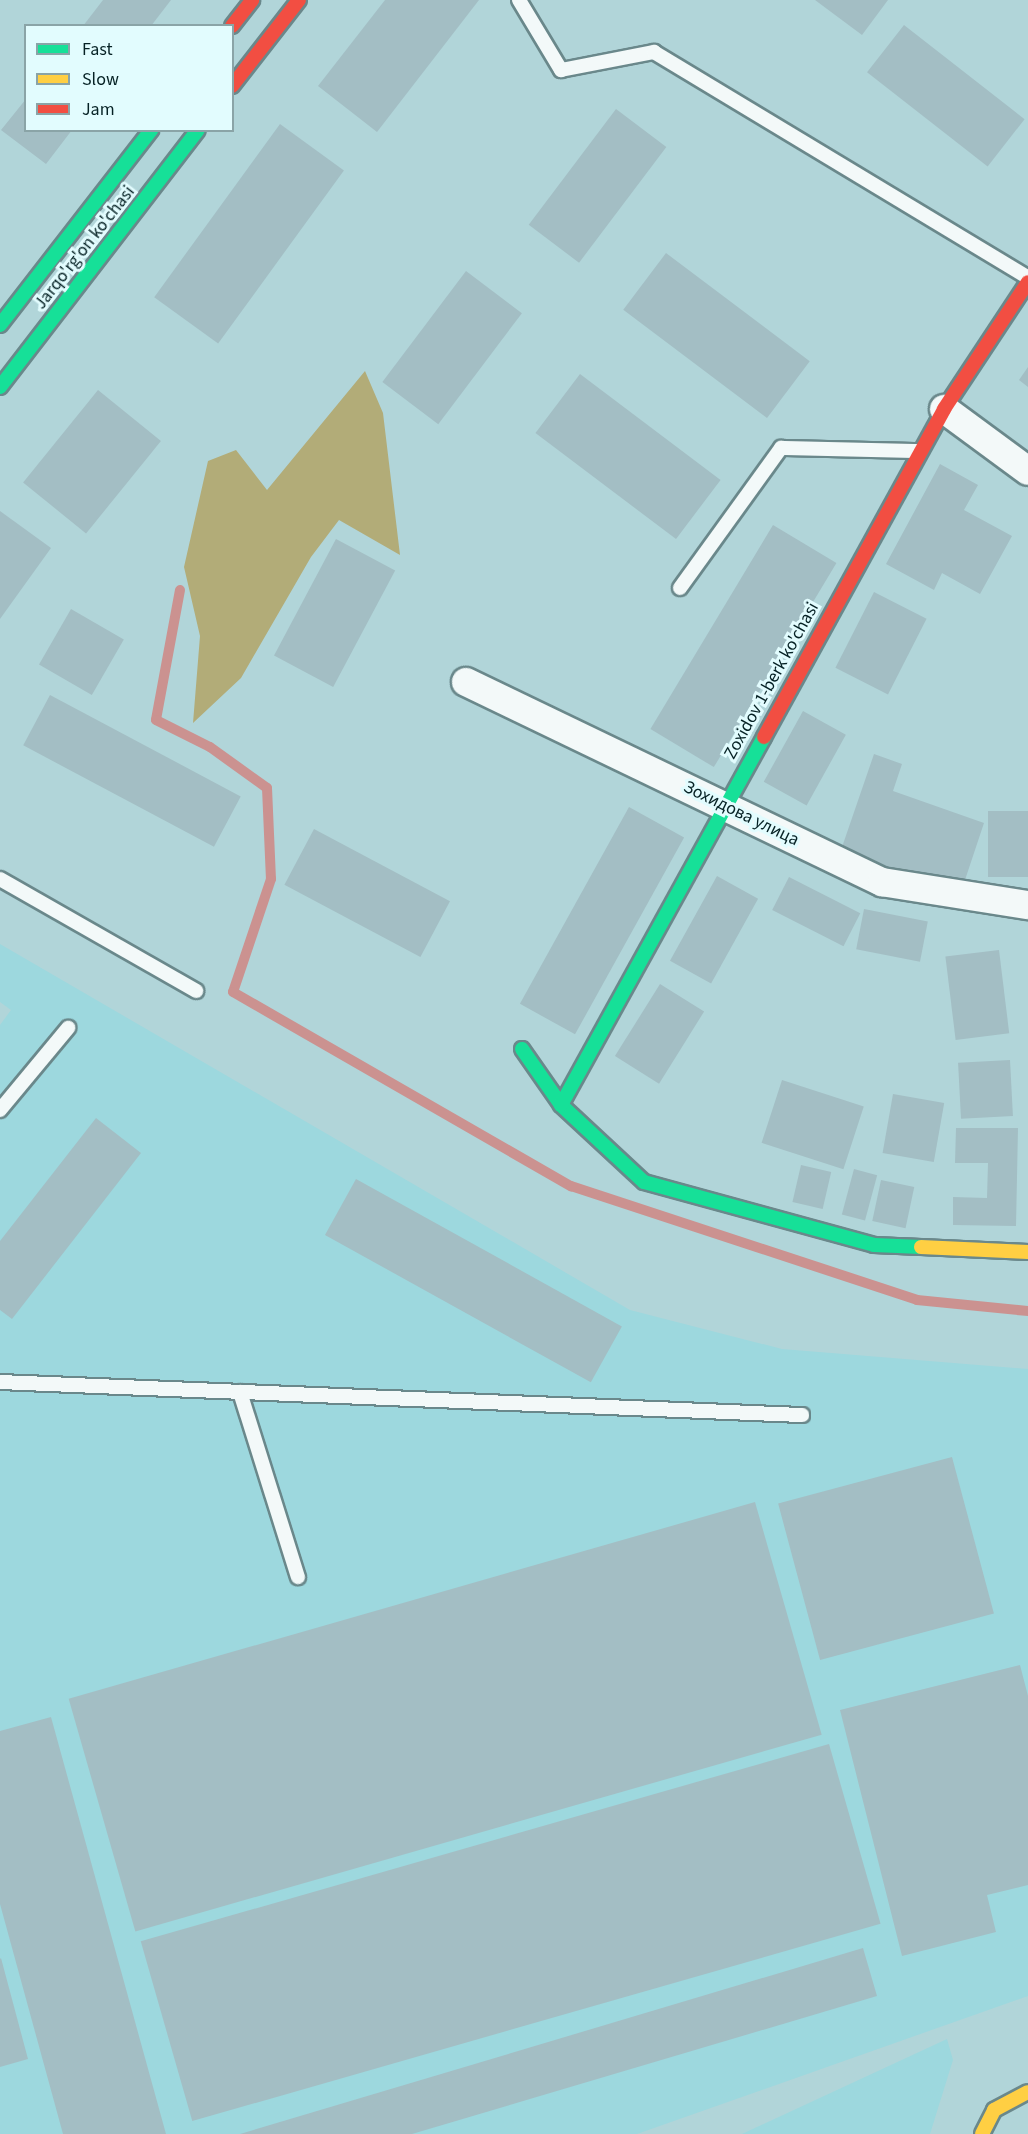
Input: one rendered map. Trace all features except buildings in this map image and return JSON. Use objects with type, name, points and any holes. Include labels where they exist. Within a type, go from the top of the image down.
[{"type":"street","points":[[234,24],[252,0]]},
{"type":"street","points":[[234,83],[299,0]]},
{"type":"street","name":"Jarqo'rg'on ko'chasi","points":[[0,325],[149,132]]},
{"type":"street","name":"Jarqo'rg'on ko'chasi","points":[[0,387],[196,132]]},
{"type":"street","name":"Zoxidov 1-berk ko'chasi","points":[[561,1105],[723,806],[920,451],[944,409],[1028,282]]},
{"type":"street","points":[[944,409],[1028,471]]},
{"type":"street","name":"Зохидова улица","points":[[466,682],[882,882],[1028,905]]},
{"type":"street","points":[[522,1049],[561,1105],[644,1182],[874,1245],[1028,1252]]},
{"type":"street","points":[[982,2134],[994,2110],[1028,2092]]},
{"type":"lane","points":[[519,0],[561,70],[654,52],[1028,278]]},
{"type":"lane","points":[[680,588],[781,448],[920,451]]},
{"type":"lane","points":[[0,879],[196,991]]},
{"type":"lane","points":[[0,1110],[68,1028]]},
{"type":"lane","points":[[0,1383],[802,1415]]},
{"type":"lane","points":[[240,1392],[298,1577]]},
{"type":"shaded area","points":[[365,371],[383,413],[400,555],[339,520],[311,557],[241,678],[193,723],[200,636],[184,567],[208,461],[236,450],[267,490]]},
{"type":"shaded area","points":[[0,944],[630,1310],[782,1349],[1028,1369],[1028,1996],[637,2134],[0,2134],[0,1025],[11,1010],[0,1002]]},
{"type":"shaded area","points":[[947,2039],[953,2060],[930,2134],[742,2134]]},
{"type":"waterway","points":[[180,590],[156,720],[210,747],[267,788],[271,879],[233,992],[571,1186],[917,1300],[1028,1311]]},
{"type":"traffic: fast","points":[[0,325],[149,132]]},
{"type":"traffic: fast","points":[[0,387],[196,132]]},
{"type":"traffic: fast","points":[[561,1105],[764,737]]},
{"type":"traffic: fast","points":[[522,1049],[561,1105],[644,1182],[874,1245],[921,1247]]},
{"type":"traffic: slow","points":[[921,1247],[1028,1252]]},
{"type":"traffic: slow","points":[[982,2134],[994,2110],[1028,2092]]},
{"type":"traffic: jam","points":[[234,24],[252,0]]},
{"type":"traffic: jam","points":[[234,83],[299,0]]},
{"type":"traffic: jam","points":[[764,737],[944,409],[1028,282]]}]
